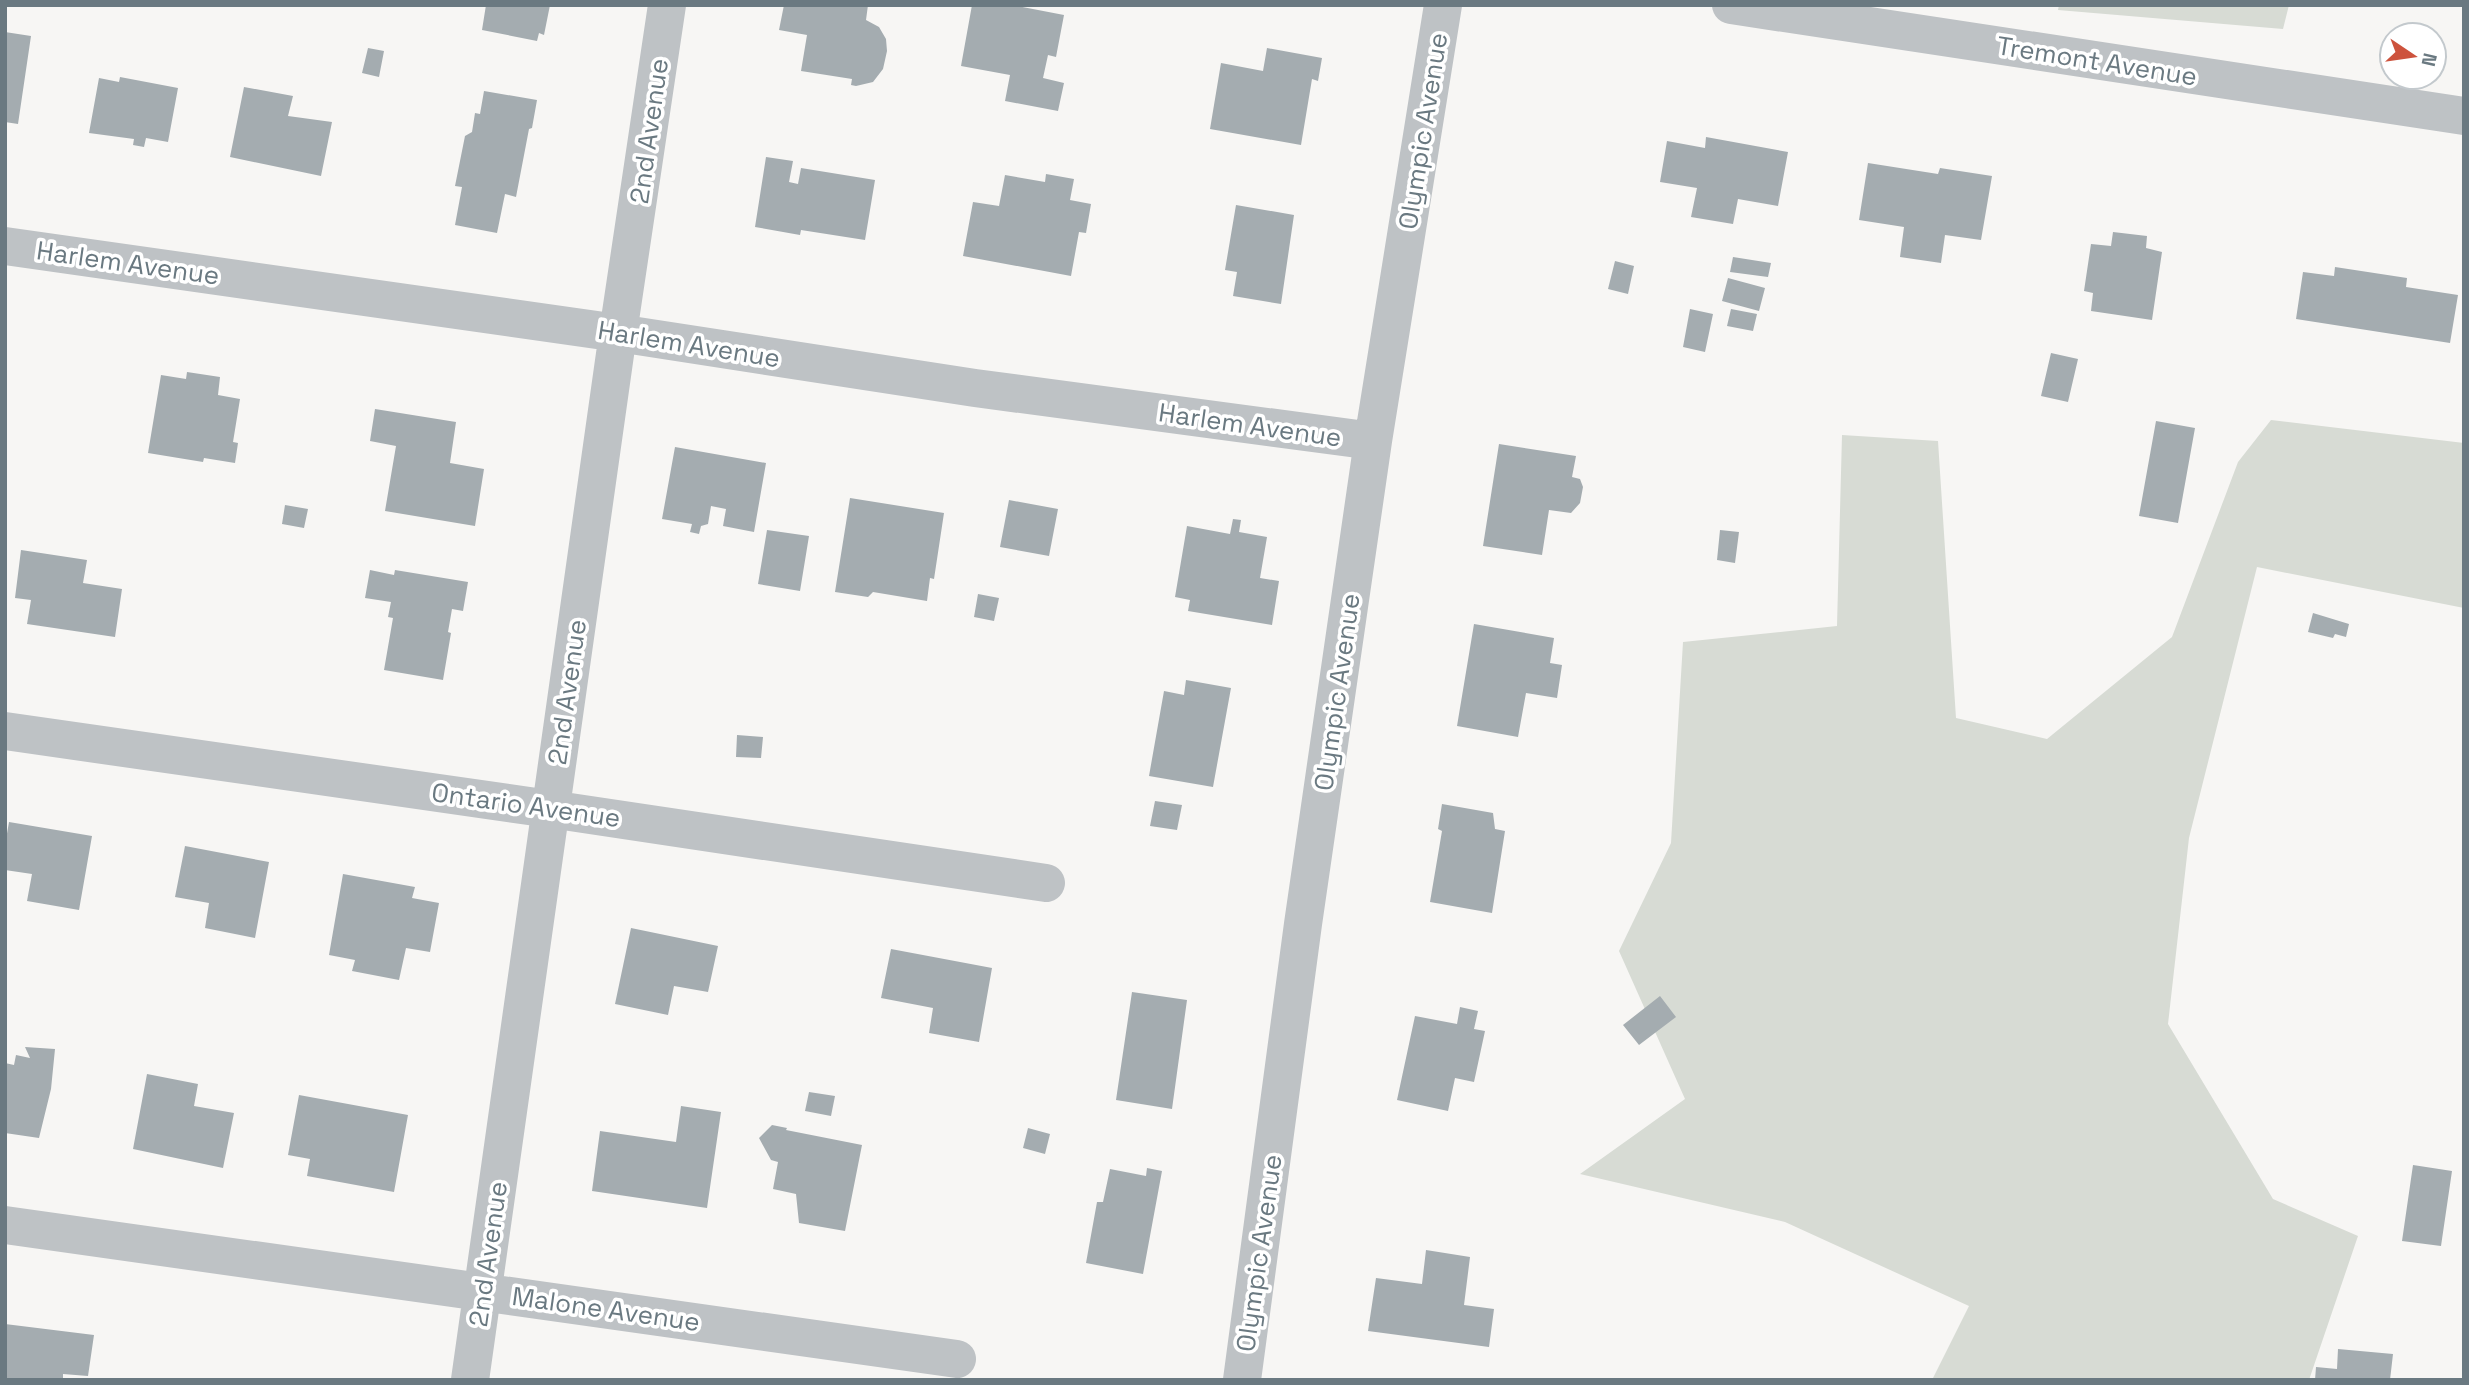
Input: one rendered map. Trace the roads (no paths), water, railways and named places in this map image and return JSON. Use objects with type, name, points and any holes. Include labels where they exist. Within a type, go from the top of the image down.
[{"type":"street","name":"2nd Avenue","points":[[470,1380],[667,5]]},
{"type":"street","name":"Olympic Avenue","points":[[1242,1380],[1303,924],[1373,441],[1443,5]]},
{"type":"street","name":"Tremont Avenue","points":[[1731,5],[2464,116]]},
{"type":"street","name":"Harlem Avenue","points":[[5,246],[618,333],[975,388],[1373,441]]},
{"type":"street","name":"Ontario Avenue","points":[[5,731],[550,808],[1045,883]]},
{"type":"street","name":"Malone Avenue","points":[[5,1225],[957,1359]]}]
